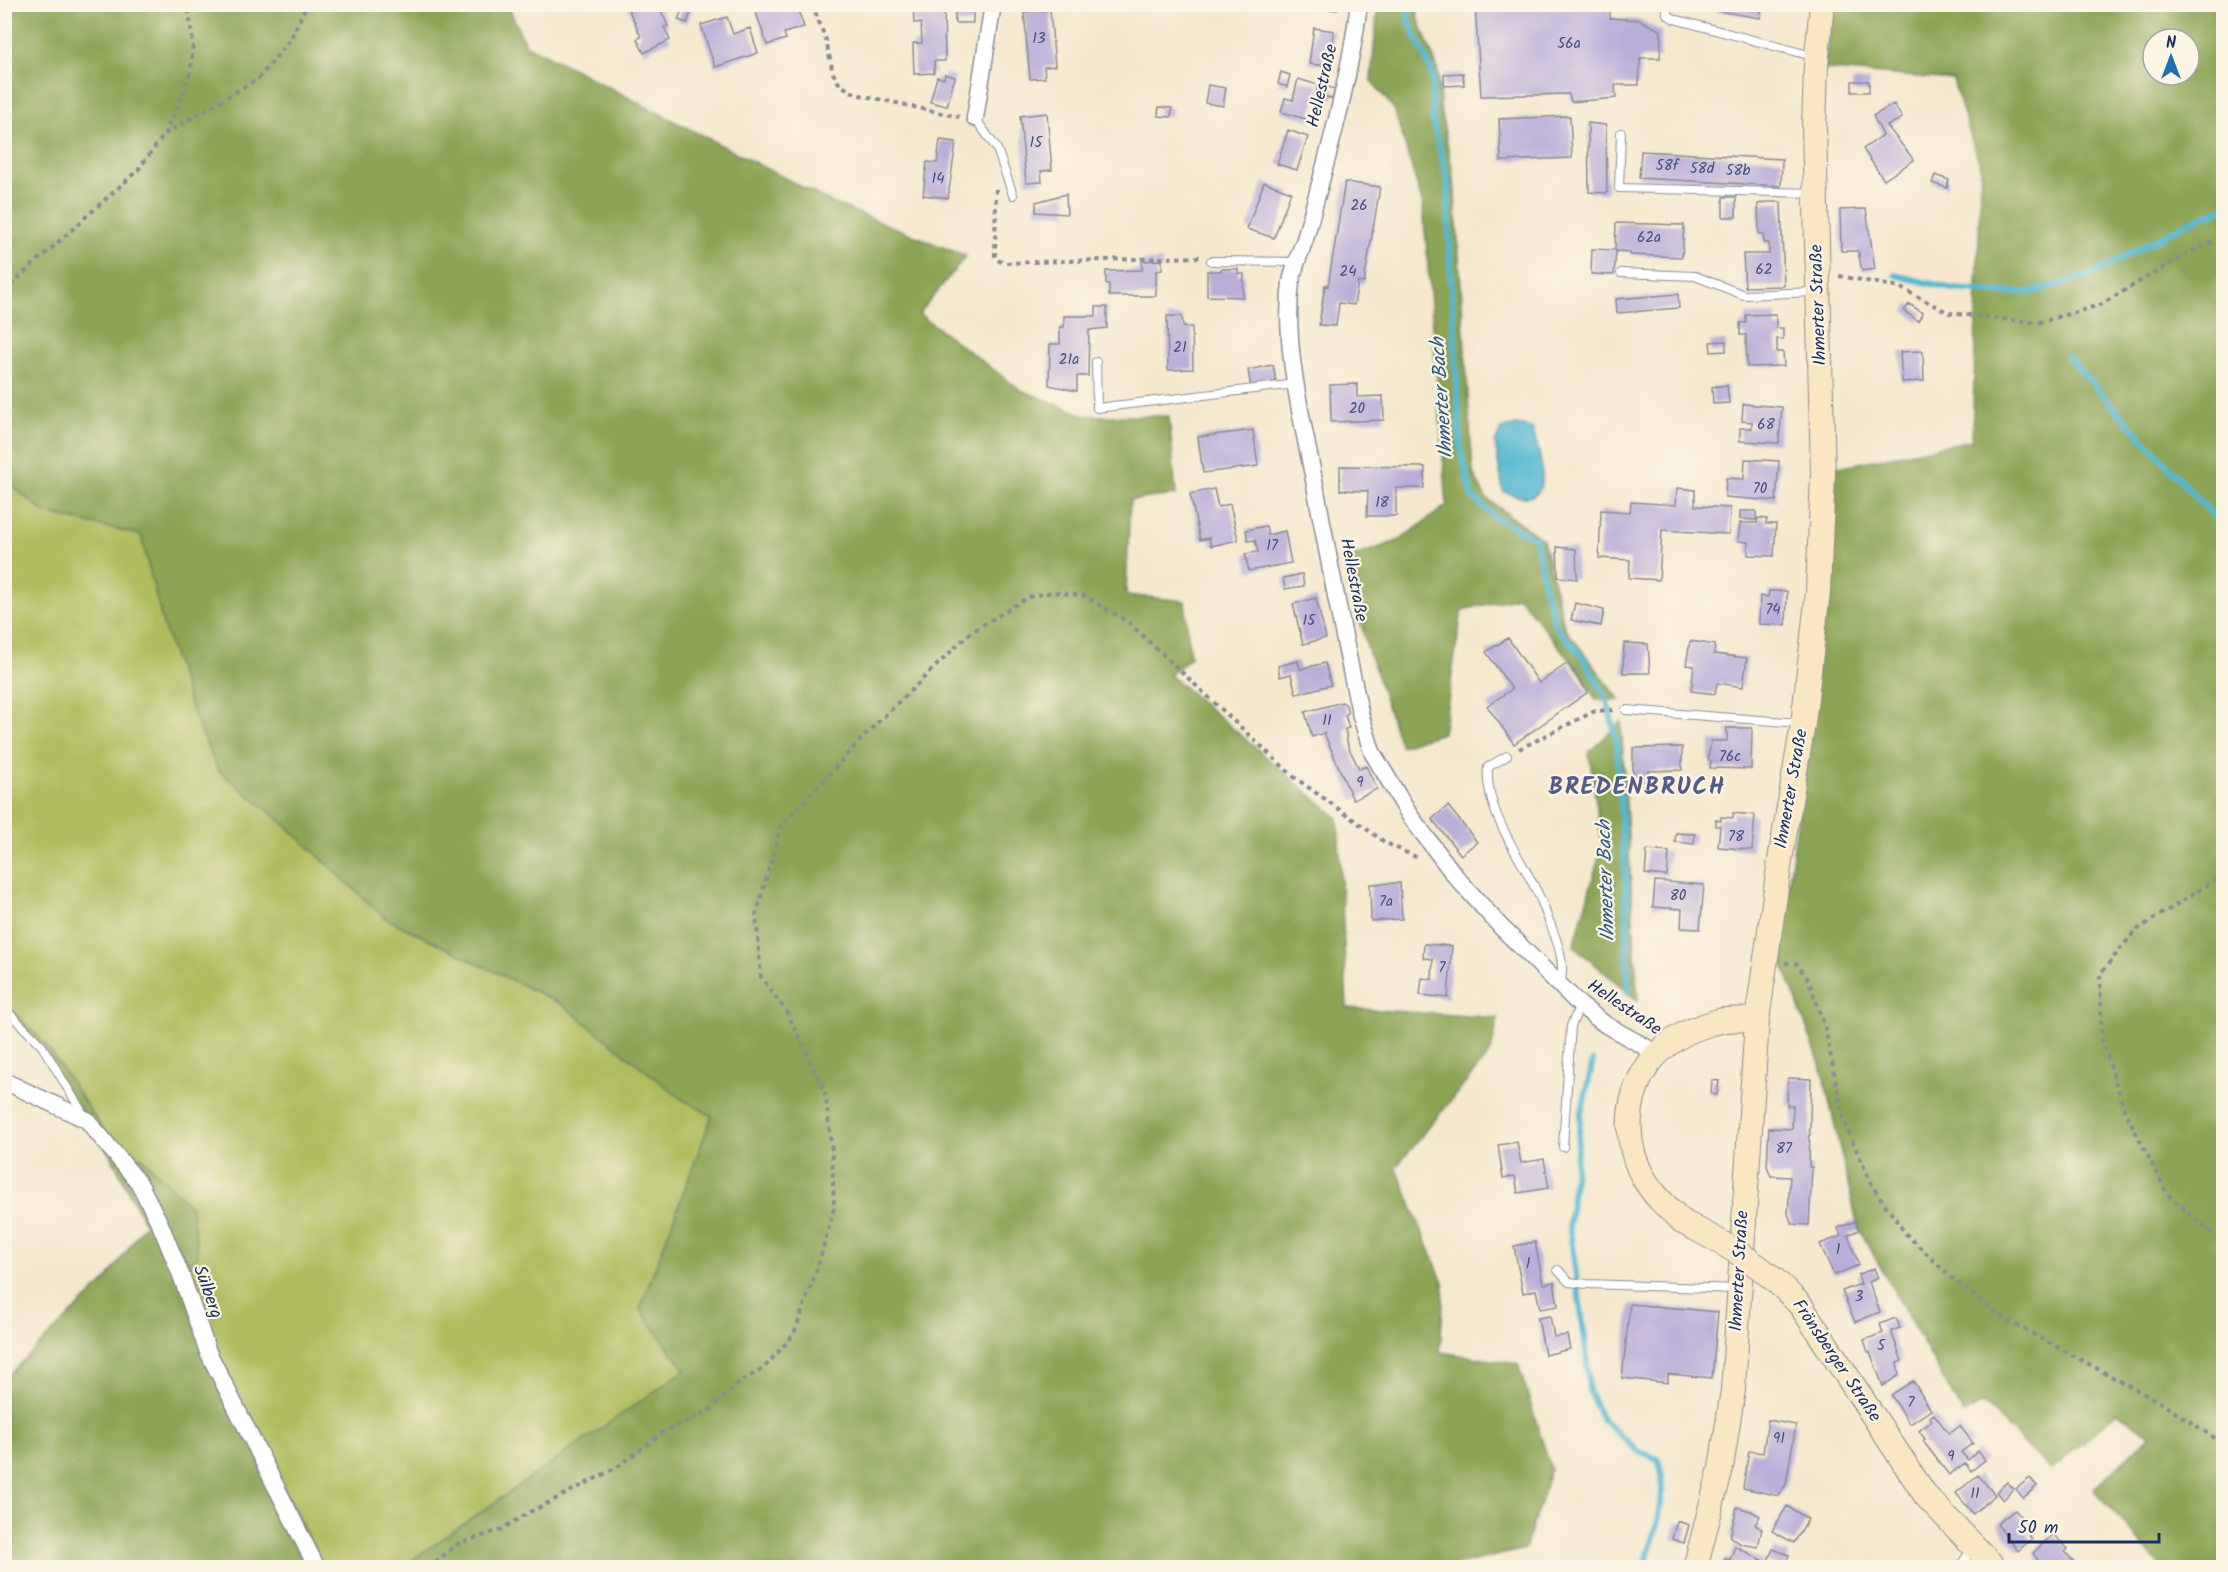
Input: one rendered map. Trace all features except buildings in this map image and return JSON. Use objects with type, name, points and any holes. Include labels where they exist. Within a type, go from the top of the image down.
[{"type":"main road","name":"Ihmerter Straße","points":[[1695,1568],[1721,1468],[1732,1401],[1757,1020],[1803,724],[1818,592],[1823,474],[1814,128],[1816,57],[1822,4]]},
{"type":"main road","name":"Frönsberger Straße","points":[[1757,1020],[1723,1020],[1675,1038],[1656,1053],[1644,1069],[1631,1102],[1629,1124],[1631,1144],[1645,1181],[1660,1201],[1683,1222],[1752,1261],[1779,1282],[1801,1306],[1926,1496],[1995,1568]]},
{"type":"street","points":[[975,118],[993,4]]},
{"type":"street","name":"Hellestraße","points":[[1359,4],[1349,67],[1338,114],[1312,213],[1295,262],[1291,283],[1290,311],[1296,384],[1361,716],[1372,752],[1410,816],[1456,877],[1501,927],[1580,1005],[1606,1024],[1656,1053]]},
{"type":"street","name":"Sülberg","points":[[4,1081],[87,1120],[139,1183],[164,1234],[208,1352],[317,1568]]},
{"type":"lane","points":[[1667,4],[1667,14],[1674,19],[1816,57]]},
{"type":"lane","points":[[975,118],[997,149],[1013,195]]},
{"type":"lane","points":[[1621,133],[1619,188],[1816,193]]},
{"type":"lane","points":[[1209,259],[1295,262]]},
{"type":"lane","points":[[1621,273],[1695,276],[1744,295],[1818,282]]},
{"type":"lane","points":[[1096,362],[1097,408],[1296,384]]},
{"type":"lane","points":[[1626,710],[1803,724]]},
{"type":"lane","points":[[1507,756],[1488,767],[1486,783],[1502,825],[1540,898],[1555,937],[1562,965],[1563,976],[1560,985]]},
{"type":"lane","points":[[1563,1147],[1571,1026],[1580,1005]]},
{"type":"lane","points":[[4,1008],[42,1046],[87,1120]]},
{"type":"lane","points":[[1558,1270],[1569,1282],[1587,1284],[1739,1289]]},
{"type":"lane","points":[[1959,1568],[1974,1546]]},
{"type":"path","points":[[4,291],[138,170],[164,135],[191,70],[194,43],[188,4]]},
{"type":"path","points":[[164,135],[259,78],[290,40],[307,4]]},
{"type":"path","points":[[812,4],[826,40],[832,73],[840,85],[856,94],[955,117],[975,118]]},
{"type":"path","points":[[995,204],[995,256],[998,261],[1209,259]]},
{"type":"path","points":[[1818,282],[1899,287],[1949,313],[2037,323],[2100,305],[2183,256],[2223,236]]},
{"type":"path","points":[[428,1568],[458,1544],[500,1530],[616,1468],[662,1433],[710,1410],[737,1384],[764,1368],[794,1334],[818,1266],[834,1208],[832,1151],[825,1091],[786,1011],[761,977],[756,915],[781,826],[868,732],[970,633],[1028,597],[1053,592],[1085,596],[1128,622],[1294,777],[1386,843],[1426,862]]},
{"type":"path","points":[[1507,756],[1595,711]]},
{"type":"path","points":[[2223,874],[2135,931],[2100,974],[2102,1039],[2124,1109],[2168,1195],[2223,1243]]},
{"type":"path","points":[[1797,964],[1808,979],[1825,1027],[1844,1122],[1873,1187],[1905,1233],[1953,1280],[2003,1318],[2161,1403],[2223,1444]]},
{"type":"green space","points":[[4,5],[508,5],[525,44],[835,204],[966,256],[919,314],[1021,390],[1086,416],[1169,416],[1176,495],[1130,500],[1126,595],[1185,601],[1190,658],[1170,675],[1338,818],[1347,1008],[1498,1018],[1491,1052],[1396,1167],[1444,1285],[1440,1352],[1518,1364],[1551,1469],[1525,1549],[1456,1565],[1455,1568],[402,1567],[685,1370],[640,1309],[712,1116],[680,1098],[563,1005],[385,918],[283,823],[218,770],[194,716],[163,624],[141,535],[45,513],[5,480]]},
{"type":"green space","points":[[1378,5],[1420,5],[1417,15],[1437,67],[1441,113],[1454,178],[1473,473],[1486,498],[1543,540],[1565,628],[1620,700],[1596,700],[1582,675],[1519,597],[1462,610],[1443,733],[1401,746],[1368,650],[1344,560],[1400,540],[1447,505],[1423,205],[1394,109],[1371,80]]},
{"type":"green space","points":[[1833,5],[2223,5],[2223,1567],[2162,1567],[2093,1489],[2150,1436],[2118,1412],[2051,1470],[1983,1403],[1963,1414],[1858,1227],[1821,1066],[1779,954],[1808,744],[1833,468],[1972,440],[1981,169],[1953,80],[1824,69]]},
{"type":"green space","points":[[5,480],[45,513],[141,535],[163,624],[194,716],[218,770],[283,823],[385,918],[563,1005],[680,1098],[712,1116],[640,1309],[685,1370],[402,1567],[322,1567],[122,1158],[46,1045],[5,1003]]},
{"type":"green space","points":[[1621,722],[1638,1001],[1574,946],[1602,846],[1589,752]]},
{"type":"green space","points":[[4,1003],[46,1045],[122,1158],[142,1157],[192,1208],[198,1256],[182,1269],[211,1348],[322,1567],[5,1567],[5,1378],[107,1279],[145,1224],[112,1158],[39,1048],[5,1015]]},
{"type":"water","points":[[1516,425],[1532,428],[1539,454],[1542,480],[1539,490],[1532,496],[1521,497],[1503,491],[1495,443],[1501,429]]},
{"type":"waterway","name":"Ihmerter Bach","points":[[1411,4],[1408,20],[1432,72],[1433,122],[1448,182],[1461,452],[1472,496],[1494,517],[1536,539],[1545,589],[1556,627],[1583,657],[1606,697],[1617,742],[1626,887],[1628,992]]},
{"type":"waterway","points":[[1895,275],[1953,289],[2032,292],[2090,275],[2189,222],[2224,208]]},
{"type":"waterway","points":[[2068,357],[2224,527]]},
{"type":"waterway","name":"Ihmerter Bach","points":[[1593,1061],[1581,1115],[1569,1224],[1585,1340],[1589,1391],[1602,1419],[1638,1451],[1658,1459],[1661,1472],[1660,1514],[1643,1568]]},
{"type":"district","name":"BREDENBRUCH","points":[[1637,787]]}]
